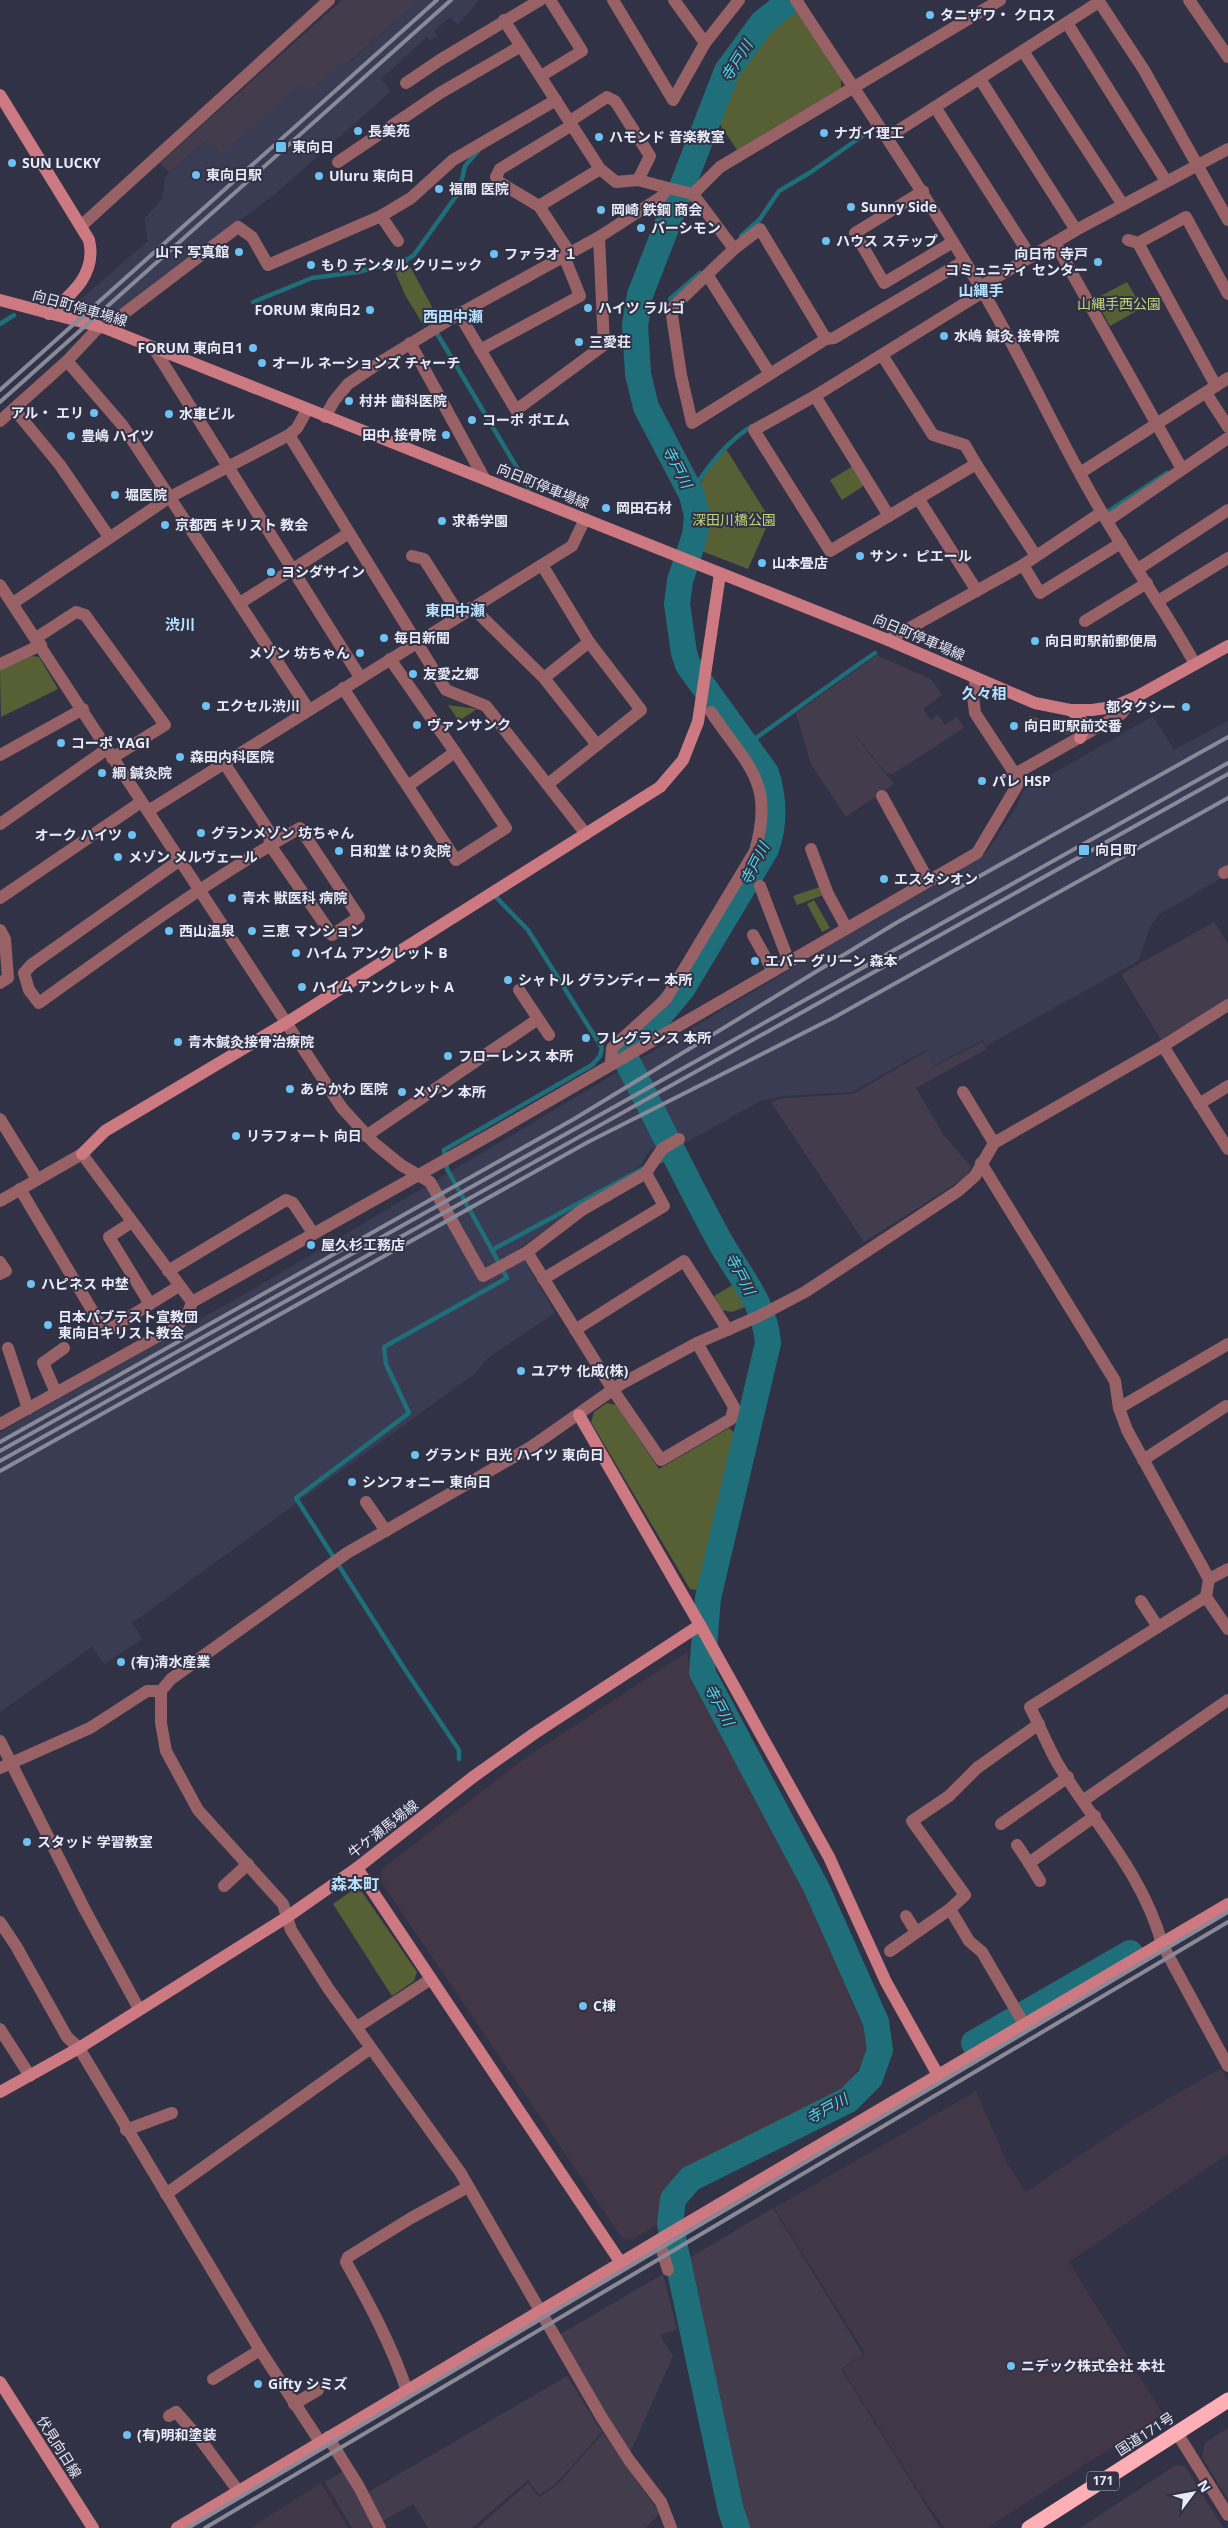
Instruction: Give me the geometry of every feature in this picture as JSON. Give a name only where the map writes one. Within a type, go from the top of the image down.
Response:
[{"type":"highway","name":"国道171号","points":[[1029,2528],[1228,2400]]},
{"type":"street","points":[[81,226],[329,0]]},
{"type":"street","points":[[406,83],[504,20],[540,0]]},
{"type":"street","points":[[541,76],[582,51],[550,0]]},
{"type":"street","points":[[613,0],[673,100],[705,43],[739,0]]},
{"type":"street","points":[[674,0],[705,43]]},
{"type":"street","points":[[325,417],[334,400],[348,384],[410,343],[599,237],[661,197],[681,191],[1000,0]]},
{"type":"street","points":[[1189,0],[1228,57]]},
{"type":"street","points":[[888,137],[1067,23],[1098,1],[1144,70],[1196,166],[1228,220]]},
{"type":"street","points":[[800,2],[852,88],[888,137],[954,242],[982,290],[1104,516],[1147,583],[1195,664]]},
{"type":"street","points":[[504,20],[600,169],[616,182],[638,180],[681,191],[734,249]]},
{"type":"street","points":[[1067,23],[1166,182]]},
{"type":"street","points":[[338,162],[440,93],[521,46]]},
{"type":"street","points":[[1023,51],[1123,205]]},
{"type":"street","points":[[980,79],[1076,230]]},
{"type":"street","points":[[0,95],[81,226],[91,248],[86,276],[70,296],[49,314]]},
{"type":"street","points":[[480,350],[580,296],[567,255],[539,206],[499,182],[496,173],[607,97],[615,101],[650,156],[638,180]]},
{"type":"street","points":[[0,421],[102,328],[238,227],[252,236],[268,265],[381,216],[411,198],[453,160],[556,100]]},
{"type":"street","points":[[935,107],[1031,257]]},
{"type":"street","points":[[976,464],[830,551],[754,430],[816,396],[1076,230],[1228,149]]},
{"type":"street","points":[[539,206],[600,169]]},
{"type":"street","points":[[923,191],[855,233],[884,284],[954,242]]},
{"type":"street","points":[[381,216],[398,241]]},
{"type":"street","points":[[1228,294],[1186,217],[1133,241],[1211,389],[1228,427]]},
{"type":"street","points":[[826,339],[760,229],[734,249],[708,276],[671,309],[681,375],[692,423],[826,339],[834,338],[964,261]]},
{"type":"street","points":[[459,314],[516,410],[604,345],[599,237]]},
{"type":"street","points":[[1055,243],[1182,469]]},
{"type":"street","points":[[708,276],[770,374]]},
{"type":"street","name":"向日町停車場線","points":[[0,300],[102,328],[153,347],[888,640],[1035,703],[1070,710],[1092,710],[1113,707],[1136,697],[1228,646]]},
{"type":"street","points":[[410,343],[484,478]]},
{"type":"street","points":[[153,347],[360,677]]},
{"type":"street","points":[[882,355],[933,435],[965,445],[1036,556]]},
{"type":"street","points":[[67,361],[123,426],[309,710]]},
{"type":"street","points":[[1080,473],[1228,378]]},
{"type":"street","points":[[816,396],[890,516]]},
{"type":"street","points":[[14,409],[60,465],[109,536]]},
{"type":"street","points":[[7,602],[170,497],[226,466],[289,435],[297,428],[307,410]]},
{"type":"street","points":[[289,435],[446,690],[486,706],[586,834]]},
{"type":"street","points":[[888,640],[1023,565],[1182,469],[1228,438]]},
{"type":"street","points":[[918,498],[977,591]]},
{"type":"street","points":[[1138,569],[1228,510]]},
{"type":"street","points":[[0,898],[144,807],[224,763],[459,614],[542,566],[572,546],[584,520]]},
{"type":"street","points":[[240,603],[349,533]]},
{"type":"street","points":[[1023,565],[1040,593],[1121,543]]},
{"type":"street","points":[[412,556],[424,559],[459,614]]},
{"type":"street","points":[[1158,601],[1228,558]]},
{"type":"street","points":[[542,566],[588,642],[641,710],[548,784]]},
{"type":"street","points":[[0,1201],[82,1154],[104,1131],[286,1023],[500,886],[650,794],[677,769],[690,746],[698,722],[720,574]]},
{"type":"street","points":[[1085,621],[1147,583]]},
{"type":"street","points":[[0,585],[7,602],[38,642],[83,709],[144,807],[342,1108],[366,1136],[416,1175],[430,1182],[483,1276],[527,1252],[582,1210],[646,1173],[662,1149],[677,1141]]},
{"type":"street","points":[[472,607],[544,678],[597,745]]},
{"type":"street","points":[[0,664],[38,642],[76,612],[85,615],[165,725],[110,754],[0,824]]},
{"type":"street","points":[[544,678],[588,642]]},
{"type":"street","points":[[343,688],[456,860],[506,828],[390,659]]},
{"type":"street","points":[[0,1424],[178,1325],[187,1316],[192,1302],[447,1159],[977,853],[1018,784],[1015,774],[975,713],[972,696],[976,678]]},
{"type":"street","points":[[1015,774],[1122,714],[1136,697]]},
{"type":"street","points":[[0,754],[83,709]]},
{"type":"street","points":[[1070,710],[1078,715],[1083,722],[1084,731],[1080,738]]},
{"type":"street","points":[[616,1060],[612,1048],[666,999],[748,864],[759,838],[762,818],[760,786],[750,766],[711,712]]},
{"type":"street","points":[[408,786],[455,752]]},
{"type":"street","points":[[180,860],[31,965],[24,973],[29,990],[39,1003],[199,889],[270,845],[300,828],[359,917],[332,935],[270,845],[269,831],[224,763]]},
{"type":"street","points":[[882,796],[928,880]]},
{"type":"street","points":[[811,849],[828,894],[846,927]]},
{"type":"street","points":[[760,886],[788,962]]},
{"type":"street","points":[[0,930],[5,939],[8,978],[0,983]]},
{"type":"street","points":[[753,935],[772,971]]},
{"type":"street","points":[[519,990],[549,1035]]},
{"type":"street","points":[[671,2528],[661,2502],[629,2460],[568,2363],[542,2311],[460,2172],[371,2048],[291,1930],[283,1904],[198,1810],[166,1751],[161,1723],[161,1691],[171,1679],[339,1559],[531,1447],[612,1390],[698,1343],[757,1317],[805,1292],[958,1191],[975,1176],[994,1143],[1163,1046],[1228,1005]]},
{"type":"street","points":[[366,1136],[538,1019]]},
{"type":"street","points":[[1163,1046],[1228,1150]]},
{"type":"street","points":[[1199,1104],[1228,1086]]},
{"type":"street","points":[[964,1092],[994,1143]]},
{"type":"street","points":[[0,1119],[37,1179]]},
{"type":"street","points":[[0,1146],[12,1139]]},
{"type":"street","points":[[82,1154],[192,1302]]},
{"type":"street","points":[[981,1163],[1115,1381],[1119,1408],[1127,1430],[1209,1579],[1206,1596],[1228,1628]]},
{"type":"street","points":[[543,1279],[664,1206],[646,1173]]},
{"type":"street","points":[[20,1189],[105,1332],[179,1286]]},
{"type":"street","points":[[168,1271],[286,1200],[293,1203],[313,1233]]},
{"type":"street","points":[[132,1222],[109,1237],[150,1304]]},
{"type":"street","points":[[527,1252],[612,1390],[661,1460],[731,1419],[734,1407],[698,1343]]},
{"type":"street","points":[[575,1330],[684,1261],[728,1330]]},
{"type":"street","points":[[0,1262],[6,1271],[0,1274]]},
{"type":"street","points":[[1119,1408],[1228,1344]]},
{"type":"street","points":[[8,1348],[28,1409]]},
{"type":"street","points":[[56,1393],[43,1363],[64,1348]]},
{"type":"street","points":[[1143,1460],[1226,1406]]},
{"type":"street","points":[[579,1415],[700,1625],[829,1857],[886,1982],[938,2075]]},
{"type":"street","points":[[366,1502],[386,1531]]},
{"type":"street","points":[[1209,1579],[1228,1569]]},
{"type":"street","points":[[1206,1596],[1030,1708],[1068,1777],[1123,1858],[1157,1924],[1162,1944],[1228,2066]]},
{"type":"street","points":[[1141,1601],[1158,1627]]},
{"type":"street","name":"牛ケ瀬馬場線","points":[[0,2092],[78,2048],[287,1916],[357,1868],[473,1777],[535,1733],[700,1625]]},
{"type":"street","points":[[6,1765],[90,1728],[147,1691],[161,1691]]},
{"type":"street","points":[[1084,1800],[1228,1700]]},
{"type":"street","points":[[890,1951],[950,1909],[965,1895],[912,1821],[949,1796],[977,1768],[1039,1724]]},
{"type":"street","points":[[0,1741],[6,1765],[139,2010]]},
{"type":"street","points":[[1001,1824],[1068,1777]]},
{"type":"street","points":[[1029,1863],[1095,1816]]},
{"type":"street","points":[[1017,1845],[1040,1881]]},
{"type":"street","points":[[224,1886],[248,1864]]},
{"type":"street","points":[[357,1868],[621,2263]]},
{"type":"street","points":[[178,2528],[679,2228],[1228,1904]]},
{"type":"street","points":[[950,1909],[969,1941],[982,1952],[1024,2024]]},
{"type":"street","points":[[906,1916],[916,1932]]},
{"type":"street","points":[[0,1922],[16,1946],[66,2037],[78,2048],[260,2350],[294,2404],[359,2487],[380,2528]]},
{"type":"street","points":[[357,2027],[431,1979]]},
{"type":"street","points":[[0,2029],[30,2076]]},
{"type":"street","points":[[166,2194],[371,2048]]},
{"type":"street","points":[[126,2130],[172,2113]]},
{"type":"street","points":[[407,2391],[400,2368],[370,2304],[346,2262],[348,2256],[411,2218],[468,2187]]},
{"type":"street","points":[[663,2238],[668,2270]]},
{"type":"street","points":[[213,2379],[260,2350]]},
{"type":"street","name":"伏見向日線","points":[[0,2382],[93,2528]]},
{"type":"street","points":[[294,2404],[318,2390]]},
{"type":"street","points":[[169,2416],[176,2412],[200,2440],[239,2492]]},
{"type":"street","points":[[1177,2433],[1228,2515]]},
{"type":"shaded area","points":[[342,0],[419,0],[346,65],[342,62],[309,92],[301,84],[221,154],[207,140],[169,173],[160,163]]},
{"type":"shaded area","points":[[419,0],[479,0],[458,25],[450,17],[434,31],[437,35],[431,41],[427,37],[381,79],[391,91],[275,194],[108,321],[79,306],[81,299],[148,241],[144,219],[162,199],[165,177],[207,140],[221,154],[301,83],[309,92],[342,61],[347,65]]},
{"type":"shaded area","points":[[877,655],[932,680],[942,695],[923,709],[931,720],[938,715],[945,725],[957,717],[964,728],[893,774],[886,773],[857,737],[850,736],[856,737],[894,784],[846,817],[811,764],[796,713]]},
{"type":"shaded area","points":[[1153,716],[1174,750],[1228,721],[1228,865],[1225,876],[1158,915],[1151,925],[1138,961],[986,1046],[983,1040],[935,1065],[926,1050],[852,1092],[784,1096],[760,1101],[682,1145],[677,1136],[650,1150],[641,1165],[518,1249],[555,1313],[488,1358],[474,1374],[132,1623],[143,1639],[104,1664],[92,1647],[0,1712],[0,1432],[250,1291],[986,853],[1017,806],[1023,791]]},
{"type":"shaded area","points":[[1214,922],[1228,944],[1228,1001],[1162,1041],[1121,974]]},
{"type":"shaded area","points":[[982,1042],[987,1049],[916,1088],[943,1134],[971,1167],[969,1172],[963,1179],[864,1242],[771,1102],[784,1098],[853,1094],[927,1051],[935,1066]]},
{"type":"shaded area","points":[[687,1652],[691,1679],[790,1860],[866,2026],[866,2058],[843,2090],[686,2170],[669,2184],[660,2204],[659,2223],[632,2240],[622,2238],[380,1880],[382,1869],[521,1761]]},
{"type":"shaded area","points":[[1221,2068],[1228,2081],[1228,2154],[1069,2262],[1163,2414],[987,2528],[945,2528],[926,2503],[842,2369],[865,2353],[774,2208],[976,2091],[1007,2163],[1026,2192],[1134,2119]]},
{"type":"shaded area","points":[[773,2208],[863,2354],[841,2369],[940,2528],[746,2528],[686,2260]]},
{"type":"shaded area","points":[[663,2274],[677,2329],[660,2335],[673,2356],[629,2455],[559,2335]]},
{"type":"shaded area","points":[[567,2376],[602,2432],[555,2485],[539,2495],[528,2480],[472,2528],[428,2528],[413,2504],[381,2522],[365,2494]]},
{"type":"shaded area","points":[[1228,2428],[1228,2500],[1202,2457],[1205,2443]]},
{"type":"shaded area","points":[[603,2433],[660,2513],[645,2528],[477,2528],[528,2483],[539,2497],[556,2486]]},
{"type":"shaded area","points":[[1176,2465],[1185,2466],[1223,2528],[1080,2528]]},
{"type":"shaded area","points":[[345,2470],[378,2528],[352,2528],[325,2482]]},
{"type":"shaded area","points":[[321,2483],[348,2528],[250,2528]]},
{"type":"green space","points":[[793,6],[841,79],[841,88],[737,150],[715,117],[730,82],[746,55],[765,31]]},
{"type":"green space","points":[[406,259],[438,318],[424,326],[405,295],[391,262]]},
{"type":"green space","name":"山縄手西公園","points":[[1127,282],[1142,308],[1110,326],[1095,299]]},
{"type":"green space","name":"深田川橋公園","points":[[726,449],[770,519],[748,569],[699,550],[703,529],[700,485],[709,468]]},
{"type":"green space","points":[[853,466],[865,485],[842,500],[830,480]]},
{"type":"green space","points":[[32,656],[39,657],[58,689],[1,717],[0,670]]},
{"type":"green space","points":[[448,705],[477,709],[459,721]]},
{"type":"green space","points":[[1029,716],[1053,723],[1070,725],[1073,729],[1068,734],[1045,730],[1035,725]]},
{"type":"green space","points":[[820,887],[823,895],[797,905],[793,896]]},
{"type":"green space","points":[[814,900],[830,928],[822,932],[807,904]]},
{"type":"green space","points":[[736,1283],[750,1305],[732,1312],[722,1310],[714,1296]]},
{"type":"green space","points":[[607,1403],[616,1405],[659,1469],[729,1428],[737,1435],[702,1591],[690,1589],[591,1422],[594,1412]]},
{"type":"green space","points":[[353,1890],[362,1892],[417,1972],[414,1981],[392,1996],[333,1904]]},
{"type":"waterway","name":"寺戸川","points":[[737,2528],[731,2511],[670,2224],[673,2199],[690,2179],[848,2100],[870,2078],[880,2050],[876,2022],[817,1889],[702,1672],[708,1598],[768,1343],[766,1328],[756,1301],[725,1251],[694,1194],[626,1059],[626,1051],[641,1031],[661,1014],[682,989],[766,849],[771,830],[772,801],[766,773],[688,665],[684,653],[677,604],[680,581],[695,535],[697,516],[692,495],[646,407],[638,374],[635,325],[640,295],[727,71],[763,22],[791,0]]},
{"type":"waterway","points":[[741,236],[760,219],[779,191],[811,172],[872,129]]},
{"type":"waterway","points":[[253,302],[312,278],[358,272],[408,259],[414,255],[459,192],[465,166],[478,151]]},
{"type":"waterway","points":[[670,299],[700,273]]},
{"type":"waterway","points":[[0,324],[14,315]]},
{"type":"waterway","points":[[438,335],[529,488]]},
{"type":"waterway","points":[[691,493],[725,447],[752,426]]},
{"type":"waterway","points":[[1109,511],[1167,473]]},
{"type":"waterway","points":[[746,745],[875,653]]},
{"type":"waterway","points":[[492,1250],[447,1169],[444,1150],[592,1065],[600,1056],[602,1048],[528,930],[496,897]]},
{"type":"waterway","points":[[658,1162],[676,1155]]},
{"type":"waterway","points":[[459,1759],[459,1750],[402,1665],[296,1498],[409,1413],[386,1364],[384,1347],[507,1278],[492,1250],[644,1168]]},
{"type":"waterway","points":[[974,2043],[1130,1953]]},
{"type":"railway","points":[[0,390],[437,0]]},
{"type":"railway","points":[[0,402],[451,0]]},
{"type":"railway","points":[[0,1442],[574,1119],[896,923],[1228,737]]},
{"type":"railway","points":[[0,1451],[1228,763]]},
{"type":"railway","points":[[0,1461],[1228,774]]},
{"type":"railway","points":[[0,1471],[588,1142],[833,1018],[1228,798]]},
{"type":"railway","points":[[188,2528],[1228,1912]]},
{"type":"railway","points":[[205,2528],[1228,1922]]},
{"type":"place","name":"タニザワ・ クロス","points":[[930,15]]},
{"type":"place","name":"長美苑","points":[[358,131]]},
{"type":"place","name":"ナガイ理工","points":[[824,133]]},
{"type":"place","name":"ハモンド 音楽教室","points":[[599,137]]},
{"type":"place","name":"東向日","points":[[281,147]]},
{"type":"place","name":"SUN LUCKY","points":[[12,163]]},
{"type":"place","name":"東向日駅","points":[[196,175]]},
{"type":"place","name":"Uluru 東向日","points":[[319,176]]},
{"type":"place","name":"福間 医院","points":[[439,189]]},
{"type":"place","name":"Sunny Side","points":[[851,207]]},
{"type":"place","name":"岡崎 鉄鋼 商会","points":[[601,210]]},
{"type":"place","name":"バーシモン","points":[[641,228]]},
{"type":"place","name":"ハウス ステップ","points":[[826,241]]},
{"type":"place","name":"山下 写真館","points":[[239,252]]},
{"type":"place","name":"ファラオ １","points":[[494,254]]},
{"type":"place","name":"向日市 寺戸 コミュニティ センター","points":[[1098,262]]},
{"type":"place","name":"もり デンタル クリニック","points":[[311,265]]},
{"type":"place","name":"ハイツ ラルゴ","points":[[588,308]]},
{"type":"place","name":"FORUM 東向日2","points":[[370,310]]},
{"type":"place","name":"水嶋 鍼灸 接骨院","points":[[944,336]]},
{"type":"place","name":"三愛荘","points":[[579,342]]},
{"type":"place","name":"FORUM 東向日1","points":[[253,348]]},
{"type":"place","name":"オール ネーションズ チャーチ","points":[[262,363]]},
{"type":"place","name":"村井 歯科医院","points":[[349,401]]},
{"type":"place","name":"アル・ エリ","points":[[94,413]]},
{"type":"place","name":"水車ビル","points":[[169,414]]},
{"type":"place","name":"コーポ ポエム","points":[[472,420]]},
{"type":"place","name":"田中 接骨院","points":[[446,435]]},
{"type":"place","name":"豊嶋 ハイツ","points":[[71,436]]},
{"type":"place","name":"堀医院","points":[[115,495]]},
{"type":"place","name":"岡田石材","points":[[606,508]]},
{"type":"place","name":"求希学園","points":[[442,521]]},
{"type":"place","name":"京都西 キリスト 教会","points":[[165,525]]},
{"type":"place","name":"サン・ ピエール","points":[[860,556]]},
{"type":"place","name":"山本畳店","points":[[762,563]]},
{"type":"place","name":"ヨシダサイン","points":[[271,572]]},
{"type":"place","name":"毎日新聞","points":[[384,638]]},
{"type":"place","name":"向日町駅前郵便局","points":[[1035,641]]},
{"type":"place","name":"メゾン 坊ちゃん","points":[[360,653]]},
{"type":"place","name":"友愛之郷","points":[[413,674]]},
{"type":"place","name":"エクセル渋川","points":[[206,706]]},
{"type":"place","name":"都タクシー","points":[[1186,707]]},
{"type":"place","name":"ヴァンサンク","points":[[417,725]]},
{"type":"place","name":"向日町駅前交番","points":[[1014,726]]},
{"type":"place","name":"コーポ YAGI","points":[[61,743]]},
{"type":"place","name":"森田内科医院","points":[[180,757]]},
{"type":"place","name":"綱 鍼灸院","points":[[102,773]]},
{"type":"place","name":"パレ HSP","points":[[982,781]]},
{"type":"place","name":"グランメゾン 坊ちゃん","points":[[201,833]]},
{"type":"place","name":"オーク ハイツ","points":[[132,835]]},
{"type":"place","name":"向日町","points":[[1084,850]]},
{"type":"place","name":"日和堂 はり灸院","points":[[339,851]]},
{"type":"place","name":"メゾン メルヴェール","points":[[118,857]]},
{"type":"place","name":"エスタシオン","points":[[884,879]]},
{"type":"place","name":"青木 獣医科 病院","points":[[232,898]]},
{"type":"place","name":"西山温泉","points":[[169,931]]},
{"type":"place","name":"三恵 マンション","points":[[252,931]]},
{"type":"place","name":"ハイム アンクレット B","points":[[296,953]]},
{"type":"place","name":"エバー グリーン 森本","points":[[755,961]]},
{"type":"place","name":"シャトル グランディー 本所","points":[[508,980]]},
{"type":"place","name":"ハイム アンクレット A","points":[[302,987]]},
{"type":"place","name":"フレグランス 本所","points":[[586,1038]]},
{"type":"place","name":"青木鍼灸接骨治療院","points":[[178,1042]]},
{"type":"place","name":"フローレンス 本所","points":[[448,1056]]},
{"type":"place","name":"あらかわ 医院","points":[[290,1089]]},
{"type":"place","name":"メゾン 本所","points":[[402,1092]]},
{"type":"place","name":"リラフォート 向日","points":[[236,1136]]},
{"type":"place","name":"屋久杉工務店","points":[[311,1245]]},
{"type":"place","name":"ハピネス 中埜","points":[[31,1284]]},
{"type":"place","name":"日本パブテスト宣教団 東向日キリスト教会","points":[[48,1325]]},
{"type":"place","name":"ユアサ 化成(株)","points":[[521,1371]]},
{"type":"place","name":"グランド 日光 ハイツ 東向日","points":[[415,1455]]},
{"type":"place","name":"シンフォニー 東向日","points":[[352,1482]]},
{"type":"place","name":"(有)清水産業","points":[[121,1662]]},
{"type":"place","name":"スタッド 学習教室","points":[[27,1842]]},
{"type":"place","name":"C棟","points":[[583,2006]]},
{"type":"place","name":"ニデック株式会社 本社","points":[[1011,2366]]},
{"type":"place","name":"Gifty シミズ","points":[[258,2384]]},
{"type":"place","name":"(有)明和塗装","points":[[127,2435]]},
{"type":"district","name":"山縄手","points":[[981,291]]},
{"type":"district","name":"西田中瀬","points":[[453,317]]},
{"type":"district","name":"東田中瀬","points":[[455,611]]},
{"type":"district","name":"渋川","points":[[180,625]]},
{"type":"district","name":"久々相","points":[[984,694]]},
{"type":"district","name":"森本町","points":[[355,1884]]}]
